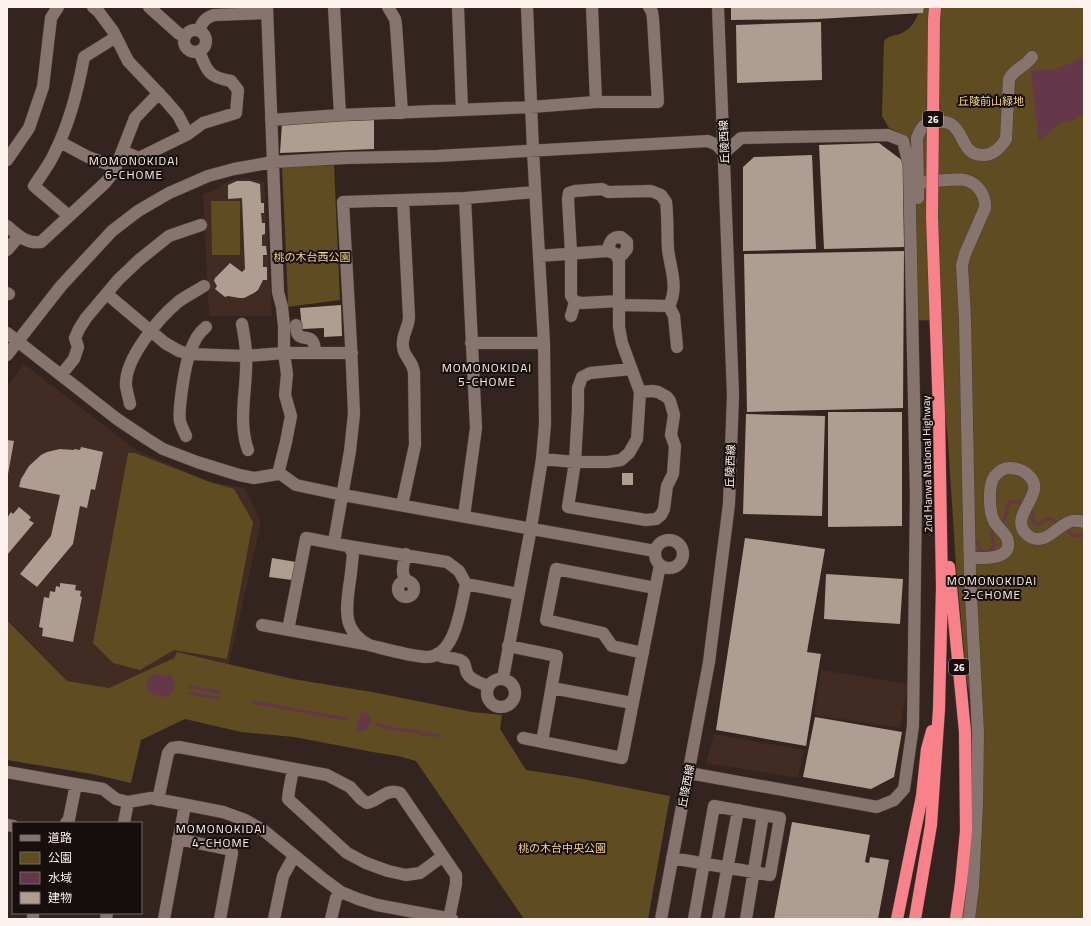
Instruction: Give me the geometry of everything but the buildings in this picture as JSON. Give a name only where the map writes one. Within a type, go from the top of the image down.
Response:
[{"type":"highway","name":"2nd Hanwa National Highway","points":[[915,919],[931,825],[939,709],[942,587],[939,414],[932,218],[935,7]]},
{"type":"highway","name":"26","points":[[939,414],[950,584],[965,732],[966,831],[956,919]]},
{"type":"highway","name":"26","points":[[897,919],[922,796],[927,749],[939,709]]},
{"type":"street","points":[[7,160],[29,128],[43,87],[51,18],[58,7]]},
{"type":"street","points":[[93,7],[116,37],[128,61],[178,115],[188,134]]},
{"type":"street","points":[[149,7],[178,33],[185,37]]},
{"type":"street","points":[[334,7],[340,115]]},
{"type":"street","points":[[388,7],[395,19],[396,25],[402,113]]},
{"type":"street","points":[[458,7],[462,110]]},
{"type":"street","points":[[502,678],[531,528],[542,459],[545,424],[544,343],[535,192],[527,7]]},
{"type":"street","points":[[592,7],[596,102]]},
{"type":"street","points":[[271,120],[340,115],[531,107],[596,102],[658,102],[653,19],[652,12],[648,7]]},
{"type":"street","name":"丘陵西線","points":[[661,919],[709,662],[729,504],[733,395],[718,7]]},
{"type":"street","points":[[199,31],[202,22],[206,18],[267,10],[278,292],[282,307],[284,353],[287,374],[285,395],[291,416],[278,474]]},
{"type":"street","points":[[196,30],[204,35],[206,43],[199,51],[194,52],[187,48],[184,41],[185,37],[189,32],[196,30]]},
{"type":"street","points":[[69,216],[34,186],[55,153],[67,125],[78,93],[84,57],[116,37]]},
{"type":"street","points":[[122,151],[139,158],[188,134],[203,123],[236,113],[238,90],[231,81],[218,78],[209,72],[199,51]]},
{"type":"street","points":[[912,312],[920,312],[917,138],[919,131],[924,125],[930,122],[942,121],[950,124],[956,129],[966,147],[971,152],[980,155],[989,155],[996,151],[1006,139],[1009,79],[1012,73],[1019,67],[1026,64],[1032,57]]},
{"type":"street","points":[[7,226],[27,242],[41,242],[106,183],[114,172],[135,118],[159,93]]},
{"type":"street","points":[[7,355],[61,286],[112,231],[138,210],[169,193],[208,176],[234,169],[273,162],[533,151],[708,141],[717,145],[724,153],[740,138],[888,135],[903,142],[909,165],[916,495],[913,726],[904,789],[894,800],[877,807],[688,773]]},
{"type":"street","points":[[60,142],[88,157],[116,167]]},
{"type":"street","points":[[918,183],[958,179],[965,180],[971,182],[981,190],[986,202],[985,208],[965,254],[962,265],[965,319],[968,527],[978,740],[977,805],[973,887],[969,919]]},
{"type":"street","points":[[669,306],[575,302],[571,296],[569,193],[575,190],[602,189],[608,192],[651,191],[660,195],[666,202],[669,254],[674,278],[674,292],[669,306],[674,316],[677,347]]},
{"type":"street","points":[[334,542],[343,494],[354,414],[343,202],[465,198],[535,192]]},
{"type":"street","points":[[464,516],[476,428],[465,198]]},
{"type":"street","points":[[402,505],[414,445],[414,372],[413,365],[403,351],[402,345],[402,339],[409,323],[403,200]]},
{"type":"street","points":[[61,375],[74,360],[78,347],[75,338],[79,329],[86,318],[118,280],[139,260],[169,236],[201,225]]},
{"type":"street","points":[[7,250],[19,236]]},
{"type":"street","points":[[539,256],[571,253],[612,254],[619,261],[619,327],[622,343],[640,392],[637,439],[629,453],[621,460],[608,462],[575,462],[542,459]]},
{"type":"street","points":[[130,404],[126,385],[128,371],[150,330],[179,301],[204,286]]},
{"type":"street","points":[[107,294],[166,343],[179,351],[189,354],[246,356],[284,353],[352,353]]},
{"type":"street","points":[[571,316],[575,302]]},
{"type":"street","points":[[242,324],[246,356],[243,424],[245,443],[248,450]]},
{"type":"street","points":[[296,325],[298,335],[313,341],[315,344],[315,353]]},
{"type":"street","points":[[186,436],[180,422],[180,403],[189,354],[201,330],[206,327]]},
{"type":"street","points":[[7,332],[128,428],[163,449],[211,467],[254,478],[278,474],[282,475],[296,485],[655,551]]},
{"type":"street","points":[[472,343],[544,343]]},
{"type":"street","points":[[632,369],[590,373],[582,376],[578,388],[575,462],[568,507],[646,520],[656,519],[661,515],[664,509],[667,486],[673,474],[675,446],[671,435],[674,415],[670,401],[667,397],[658,392],[640,392]]},
{"type":"street","points":[[970,558],[993,558],[1002,554],[1006,550],[1008,544],[1007,537],[992,517],[990,488],[998,471],[1003,469],[1016,469],[1023,471],[1030,476],[1033,481],[1033,495],[1020,520],[1021,527],[1031,538],[1045,538],[1071,521],[1084,522]]},
{"type":"street","points":[[262,625],[427,657],[437,654],[447,646],[454,635],[466,584],[459,571],[447,562],[306,538],[288,630]]},
{"type":"street","points":[[670,539],[678,542],[684,555],[679,564],[670,568],[660,565],[655,557],[655,551],[660,542],[670,539]]},
{"type":"street","points":[[348,546],[353,553],[346,612],[350,628],[361,641],[369,645]]},
{"type":"street","points":[[406,554],[402,569],[403,576],[406,580]]},
{"type":"street","points":[[523,738],[622,758],[660,565]]},
{"type":"street","points":[[643,653],[612,646],[603,633],[546,620],[556,569],[655,588]]},
{"type":"street","points":[[466,584],[518,594]]},
{"type":"street","points":[[508,646],[557,656],[542,742]]},
{"type":"street","points":[[437,654],[444,658],[462,660],[467,674],[473,679],[488,686]]},
{"type":"street","points":[[502,678],[510,682],[515,690],[515,697],[510,704],[501,708],[492,704],[487,696],[488,686],[496,679],[502,678]]},
{"type":"street","points":[[552,688],[632,703]]},
{"type":"street","points":[[7,772],[102,789],[116,799],[128,802],[151,798],[158,800],[223,812],[245,820],[263,830],[341,892],[377,905],[450,919],[456,884],[456,874],[400,793],[394,791],[388,792],[374,801],[367,803],[350,787],[327,775],[179,747],[172,748],[168,753],[158,800]]},
{"type":"street","points":[[293,769],[288,799],[347,853],[366,863],[388,871],[406,875],[420,873],[443,856]]},
{"type":"street","points":[[67,822],[69,819],[76,784]]},
{"type":"street","points":[[124,822],[128,802]]},
{"type":"street","points":[[164,919],[185,804]]},
{"type":"street","points":[[672,858],[704,863],[770,875],[780,818],[714,806],[704,863],[694,919]]},
{"type":"street","points":[[718,919],[738,810]]},
{"type":"street","points":[[746,919],[764,815]]},
{"type":"street","points":[[178,839],[231,850],[232,853],[220,919]]},
{"type":"street","points":[[274,919],[283,876],[294,856]]},
{"type":"street","points":[[331,919],[336,898],[341,892]]},
{"type":"shaded area","points":[[245,178],[264,182],[272,316],[209,316],[203,194],[215,190],[228,181]]},
{"type":"shaded area","points":[[24,364],[136,450],[210,482],[245,488],[261,523],[229,664],[177,652],[175,658],[109,688],[67,681],[7,619],[7,386]]},
{"type":"shaded area","points":[[821,670],[908,684],[900,728],[814,715]]},
{"type":"shaded area","points":[[714,734],[804,750],[798,778],[706,763]]},
{"type":"green space","name":"丘陵前山緑地","points":[[924,7],[1084,7],[1084,919],[962,919],[971,839],[973,763],[971,703],[967,682],[956,566],[945,412],[942,321],[916,320],[911,149],[902,136],[889,128],[882,116],[884,41],[910,28],[918,14],[923,13]]},
{"type":"green space","name":"桃の木台西公園","points":[[334,165],[340,300],[287,307],[288,301],[282,167]]},
{"type":"green space","points":[[211,201],[240,201],[240,255],[212,255]]},
{"type":"green space","points":[[128,453],[135,453],[210,482],[234,489],[253,522],[227,659],[174,650],[140,670],[113,663],[93,643]]},
{"type":"green space","name":"桃の木台中央公園","points":[[7,620],[67,681],[109,688],[174,658],[177,652],[293,679],[372,692],[472,712],[502,715],[500,729],[526,770],[572,777],[670,796],[648,919],[524,919],[416,761],[398,756],[294,737],[241,732],[185,719],[141,740],[131,783],[92,774],[7,760]]},
{"type":"water","points":[[1084,58],[1084,113],[1072,120],[1061,122],[1039,141],[1031,71],[1055,69]]},
{"type":"water","points":[[156,674],[166,677],[170,674],[175,684],[173,691],[164,698],[163,695],[159,696],[152,694],[148,689],[147,681],[149,677]]},
{"type":"water","points":[[361,711],[368,715],[371,723],[367,729],[357,731]]},
{"type":"waterway","points":[[1000,525],[1005,518],[1010,502],[1019,502],[1025,506]]},
{"type":"waterway","points":[[1029,509],[1033,514],[1033,522],[1038,525],[1050,518],[1059,523]]},
{"type":"waterway","points":[[977,543],[982,552],[990,552],[994,545],[992,532],[996,528]]},
{"type":"waterway","points":[[1064,529],[1073,535],[1084,536]]},
{"type":"waterway","points":[[191,687],[219,692]]},
{"type":"waterway","points":[[190,693],[217,698]]},
{"type":"waterway","points":[[252,702],[346,719]]},
{"type":"waterway","points":[[376,724],[399,730],[416,731],[426,735],[430,734],[441,736]]},
{"type":"district","name":"MOMONOKIDAI 6-CHOME","points":[[134,168]]},
{"type":"district","name":"MOMONOKIDAI 5-CHOME","points":[[487,375]]},
{"type":"district","name":"MOMONOKIDAI 2-CHOME","points":[[992,588]]},
{"type":"district","name":"MOMONOKIDAI 4-CHOME","points":[[221,836]]}]
